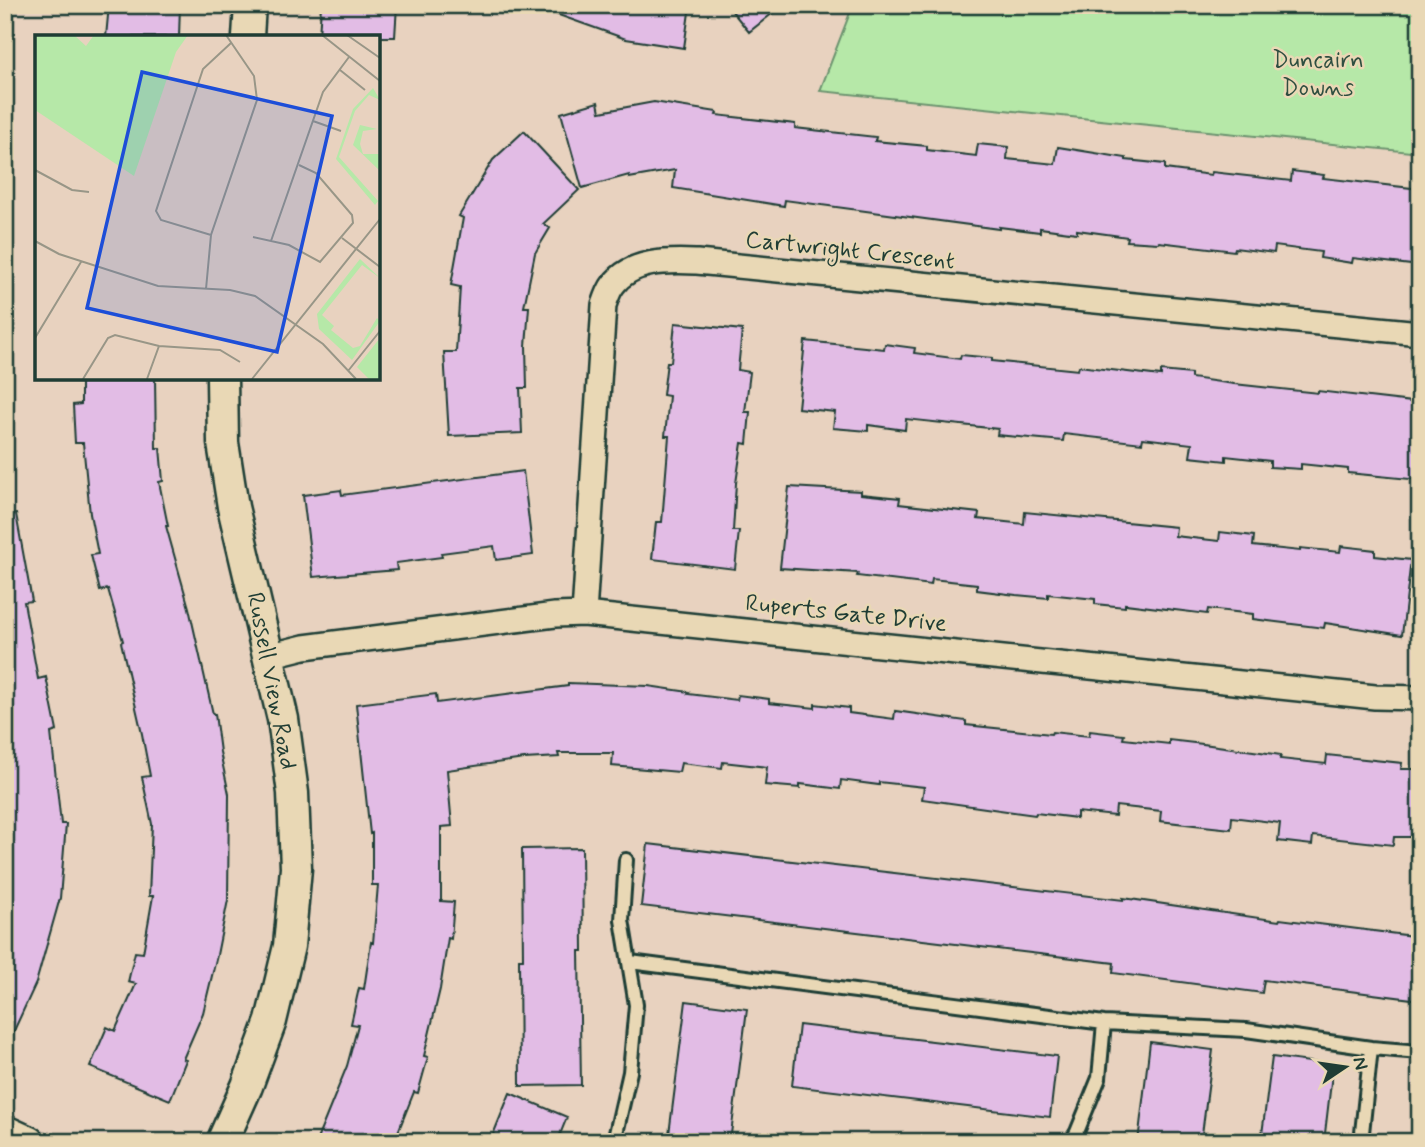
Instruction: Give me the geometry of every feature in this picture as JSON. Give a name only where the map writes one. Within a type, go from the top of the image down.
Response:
[{"type":"street","points":[[248,35],[250,5]]},
{"type":"street","name":"Cartwright Crescent","points":[[584,614],[604,305],[612,285],[627,271],[650,263],[697,262],[1420,333]]},
{"type":"street","name":"Russell View Road","points":[[222,380],[223,443],[233,507],[283,719],[293,793],[296,868],[289,946],[271,1021],[247,1086],[222,1142]]},
{"type":"street","name":"Ruperts Gate Drive","points":[[268,656],[304,647],[555,615],[584,614],[1375,696],[1420,698]]},
{"type":"street","points":[[5,1131],[29,1142]]},
{"type":"lane","points":[[614,1142],[630,1072],[636,1005],[622,920],[626,860]]},
{"type":"lane","points":[[630,962],[1104,1023],[1246,1030],[1371,1048],[1420,1052]]},
{"type":"lane","points":[[1071,1142],[1099,1078],[1104,1023]]},
{"type":"lane","points":[[1361,1142],[1371,1048]]},
{"type":"green space","name":"Duncairn Downs","points":[[853,5],[1420,5],[1420,153],[820,91]]},
{"type":"building","points":[[109,5],[180,5],[179,35],[106,35]]},
{"type":"building","points":[[321,5],[397,5],[395,37],[319,35]]},
{"type":"building","points":[[539,5],[690,5],[684,48],[626,39],[539,8]]},
{"type":"building","points":[[727,5],[783,5],[749,32]]},
{"type":"building","points":[[598,102],[600,112],[654,102],[717,112],[716,115],[795,124],[795,128],[876,137],[875,141],[927,146],[927,150],[976,156],[978,144],[1008,147],[1007,159],[1055,164],[1058,147],[1126,160],[1165,164],[1165,169],[1211,175],[1212,172],[1291,181],[1292,171],[1324,175],[1323,178],[1420,189],[1420,266],[1353,258],[1352,263],[1320,258],[1321,252],[1275,246],[1274,253],[1235,248],[1234,251],[1127,241],[1128,237],[1077,230],[1077,233],[1040,228],[1040,232],[999,229],[785,200],[784,206],[673,188],[675,170],[629,178],[629,175],[582,188],[561,113]]},
{"type":"building","points":[[524,131],[579,190],[543,224],[550,228],[535,253],[524,307],[529,307],[527,388],[520,388],[522,433],[449,436],[444,352],[456,352],[460,287],[451,285],[463,218],[459,216],[493,160]]},
{"type":"building","points":[[675,323],[742,330],[738,370],[750,372],[745,412],[750,412],[747,444],[742,443],[736,483],[733,531],[739,531],[735,569],[652,559],[656,522],[662,522],[669,436],[665,436],[669,396],[663,395],[667,362],[671,362]]},
{"type":"building","points":[[805,341],[884,349],[885,344],[915,348],[914,353],[960,359],[961,355],[992,358],[992,361],[1078,370],[1079,366],[1161,376],[1161,371],[1191,374],[1191,378],[1234,384],[1420,403],[1420,480],[1348,473],[1348,469],[1301,464],[1301,469],[1270,467],[1270,461],[1226,456],[1226,461],[1190,457],[1192,444],[1143,438],[1142,443],[1064,434],[1063,441],[997,435],[998,429],[906,419],[905,430],[868,425],[868,431],[833,428],[835,412],[798,408]]},
{"type":"building","points":[[81,380],[155,380],[156,448],[160,448],[163,481],[159,482],[166,526],[215,714],[229,794],[228,900],[203,1013],[183,1059],[186,1060],[170,1100],[90,1067],[107,1027],[115,1031],[136,984],[128,982],[135,952],[143,953],[153,896],[149,896],[152,824],[142,777],[150,776],[121,642],[123,641],[108,589],[100,591],[91,555],[98,554],[90,514],[83,443],[75,443],[73,405],[81,404]]},
{"type":"building","points":[[523,471],[533,555],[496,560],[494,546],[441,553],[442,557],[396,563],[397,570],[313,577],[303,495],[341,490],[342,495]]},
{"type":"building","points":[[789,487],[861,491],[861,494],[900,498],[899,504],[979,513],[978,519],[1024,524],[1025,512],[1176,527],[1175,536],[1219,541],[1220,532],[1254,536],[1253,546],[1300,551],[1300,548],[1340,552],[1341,546],[1375,550],[1375,556],[1411,560],[1402,635],[1325,623],[1324,628],[1253,619],[1253,614],[1208,609],[1207,614],[1125,604],[1125,607],[1095,604],[1095,599],[1048,594],[1048,598],[1016,595],[977,590],[977,584],[932,579],[931,585],[857,576],[858,573],[780,568]]},
{"type":"building","points":[[16,514],[32,601],[24,602],[38,679],[46,677],[57,731],[51,733],[61,824],[66,824],[60,898],[36,983],[5,1050],[5,515]]},
{"type":"building","points":[[568,683],[648,686],[737,700],[738,695],[769,699],[769,703],[815,708],[815,704],[849,708],[849,713],[894,719],[895,711],[966,721],[966,725],[1051,734],[1089,736],[1090,731],[1124,735],[1123,739],[1169,744],[1169,740],[1203,744],[1281,755],[1280,759],[1326,764],[1327,755],[1402,763],[1401,769],[1420,769],[1420,837],[1394,837],[1393,845],[1313,836],[1312,845],[1278,841],[1280,823],[1232,817],[1231,829],[1160,821],[1161,811],[1116,806],[1115,816],[1077,812],[1077,818],[1035,815],[922,799],[924,787],[879,782],[879,785],[841,780],[840,789],[800,784],[800,788],[765,785],[767,767],[723,762],[722,768],[681,763],[679,772],[612,766],[613,753],[558,753],[559,757],[447,770],[452,826],[441,827],[441,901],[454,902],[451,939],[448,938],[440,989],[424,1056],[428,1057],[418,1093],[414,1092],[394,1142],[316,1142],[347,1066],[358,1025],[351,1024],[359,988],[364,989],[371,942],[373,943],[378,885],[372,885],[372,833],[370,834],[356,704],[436,694],[437,703],[568,686]]},
{"type":"building","points":[[648,844],[1123,898],[1279,921],[1420,937],[1420,1000],[1264,980],[1262,993],[1113,973],[1114,963],[641,906]]},
{"type":"building","points":[[582,848],[583,951],[579,951],[581,1085],[520,1086],[522,849]]},
{"type":"building","points":[[686,1001],[747,1009],[730,1142],[668,1142]]},
{"type":"building","points":[[799,1025],[1057,1056],[1050,1117],[792,1086]]},
{"type":"building","points":[[1150,1042],[1213,1050],[1201,1142],[1138,1142]]},
{"type":"building","points":[[1272,1057],[1333,1065],[1324,1142],[1261,1142]]},
{"type":"building","points":[[510,1093],[567,1117],[557,1142],[490,1142]]}]
